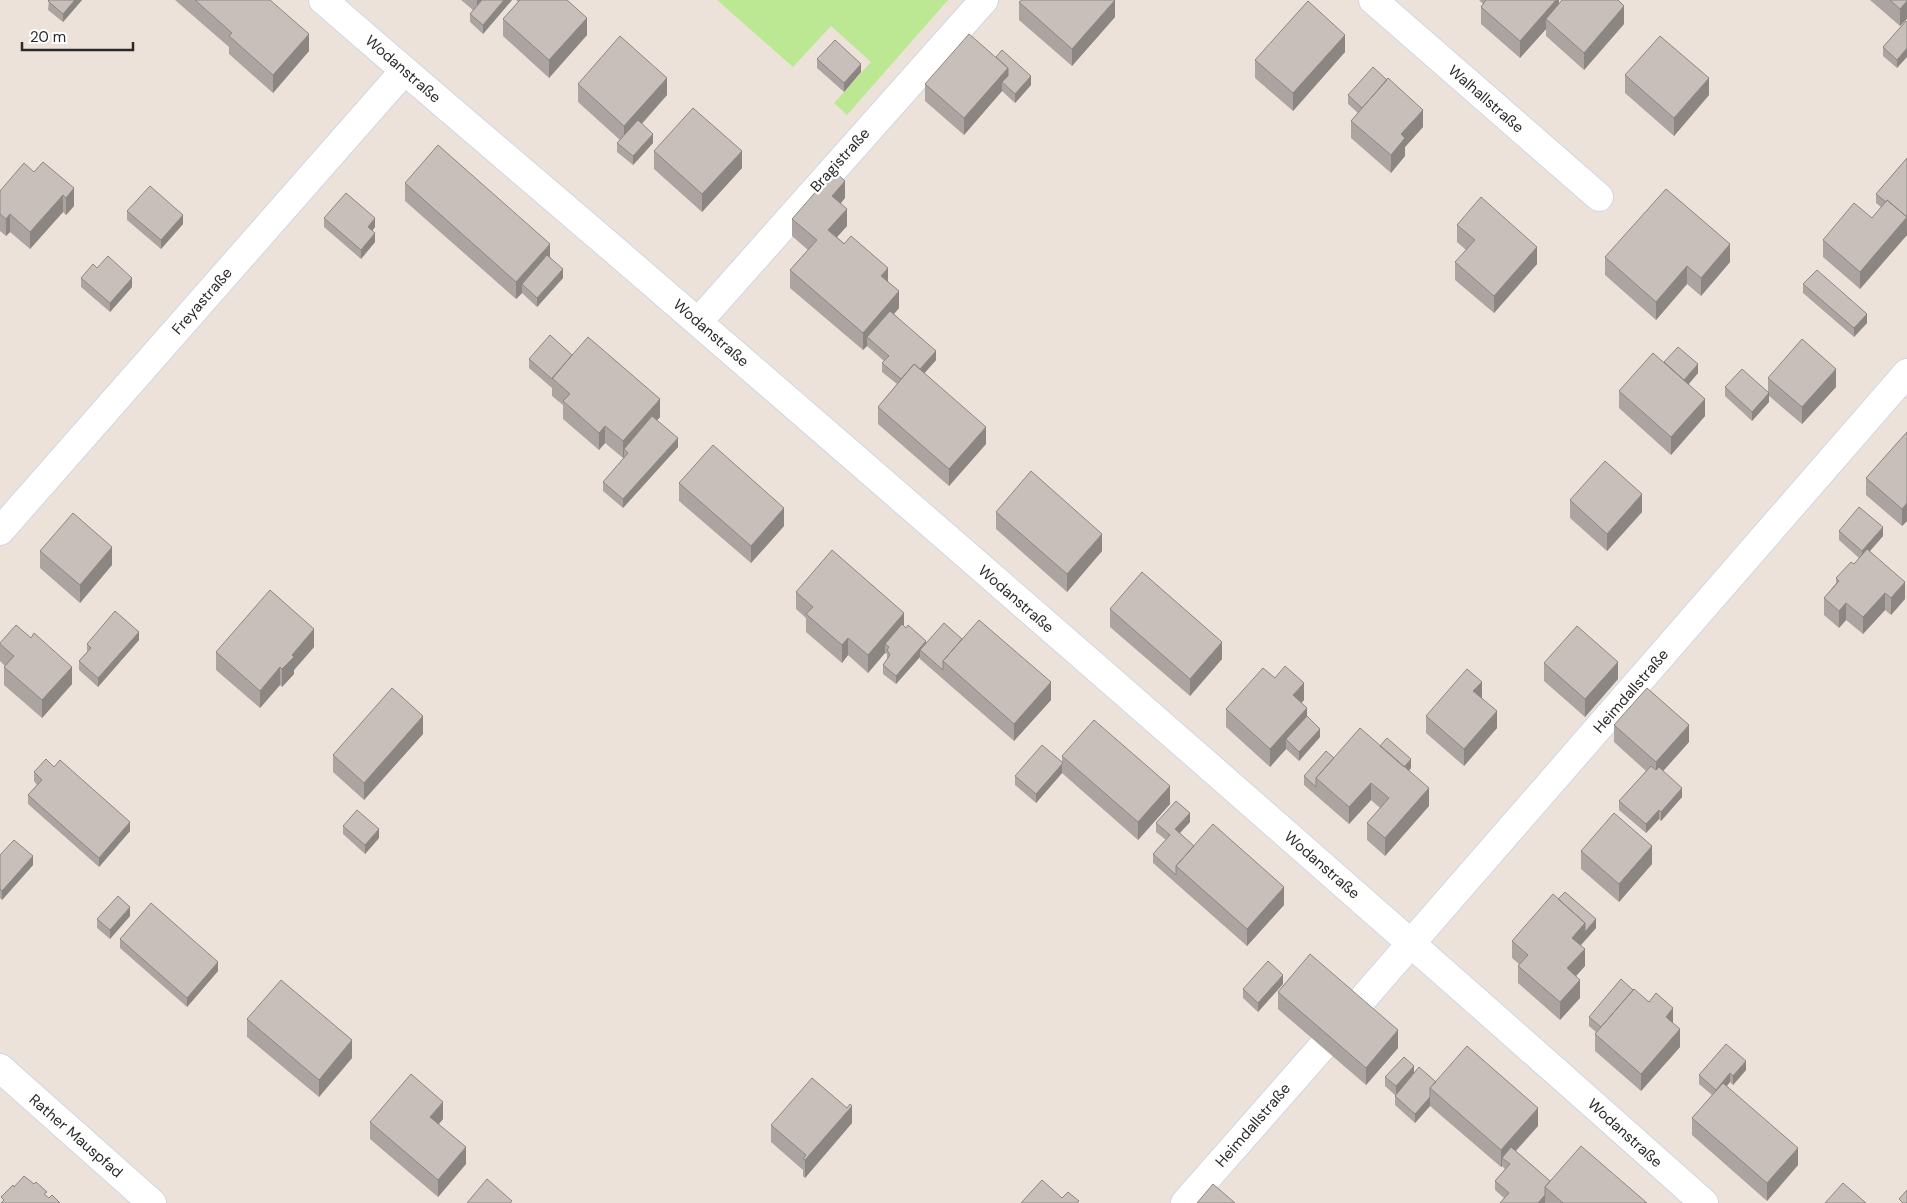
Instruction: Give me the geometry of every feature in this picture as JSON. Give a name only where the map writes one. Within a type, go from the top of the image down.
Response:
[{"type":"street","name":"Wodanstraße","points":[[323,0],[698,322],[1412,943],[1704,1203]]},
{"type":"street","name":"Bragistraße","points":[[698,322],[984,0]]},
{"type":"street","name":"Walhallstraße","points":[[1373,0],[1599,197]]},
{"type":"street","name":"Freyastraße","points":[[0,532],[404,71]]},
{"type":"street","name":"Heimdallstraße","points":[[1354,1010],[1907,373]]},
{"type":"street","name":"Heimdallstraße","points":[[1185,1203],[1322,1047]]},
{"type":"street","name":"Rather Mauspfad","points":[[0,1068],[152,1203]]},
{"type":"green space","points":[[717,0],[948,0],[847,115],[834,103],[871,62],[831,26],[793,67]]},
{"type":"building","points":[[49,0],[75,0],[63,14]]},
{"type":"building","points":[[195,0],[270,0],[309,34],[273,75],[229,36],[232,33]]},
{"type":"building","points":[[482,0],[504,0],[483,25],[470,14]]},
{"type":"building","points":[[520,0],[567,0],[587,18],[549,60],[503,19]]},
{"type":"building","points":[[1022,0],[1115,0],[1072,49],[1019,2]]},
{"type":"building","points":[[1486,0],[1556,0],[1520,41],[1481,7]]},
{"type":"building","points":[[1562,0],[1618,0],[1624,6],[1584,53],[1546,19]]},
{"type":"building","points":[[1890,0],[1907,0],[1907,1],[1900,9]]},
{"type":"building","points":[[1308,1],[1345,35],[1293,93],[1255,60]]},
{"type":"building","points":[[1906,21],[1907,48],[1897,60],[1883,47]]},
{"type":"building","points":[[969,34],[1008,68],[964,118],[925,84]]},
{"type":"building","points":[[620,36],[667,78],[624,126],[578,84]]},
{"type":"building","points":[[1660,36],[1709,78],[1674,118],[1625,75]]},
{"type":"building","points":[[835,40],[861,64],[844,83],[817,59]]},
{"type":"building","points":[[1002,50],[1031,76],[1015,94],[1002,82],[1008,76],[1008,68],[996,57]]},
{"type":"building","points":[[1373,67],[1387,80],[1362,108],[1348,95]]},
{"type":"building","points":[[1388,78],[1423,110],[1401,134],[1405,138],[1391,155],[1351,121]]},
{"type":"building","points":[[693,108],[742,151],[702,194],[654,151]]},
{"type":"building","points":[[638,120],[653,134],[633,156],[617,143]]},
{"type":"building","points":[[438,145],[550,244],[516,282],[405,183]]},
{"type":"building","points":[[1907,158],[1907,217],[1887,200],[1886,202],[1876,194]]},
{"type":"building","points":[[43,162],[74,188],[66,198],[63,195],[30,232],[10,214],[6,219],[0,214],[0,191],[24,163],[34,172]]},
{"type":"building","points":[[834,171],[845,181],[832,196],[847,209],[828,230],[844,244],[851,236],[888,268],[881,276],[899,291],[863,333],[790,270],[817,240],[792,219]]},
{"type":"building","points":[[150,186],[183,215],[161,240],[127,211]]},
{"type":"building","points":[[1666,189],[1730,244],[1701,278],[1687,266],[1656,302],[1605,257]]},
{"type":"building","points":[[346,193],[375,218],[368,227],[375,233],[361,250],[324,218]]},
{"type":"building","points":[[1481,197],[1537,247],[1494,296],[1455,262],[1475,240],[1457,225]]},
{"type":"building","points":[[1887,200],[1907,217],[1860,272],[1823,240],[1854,203],[1872,218]]},
{"type":"building","points":[[547,255],[563,269],[537,298],[522,284]]},
{"type":"building","points":[[108,256],[132,278],[110,303],[81,278],[93,264],[97,268]]},
{"type":"building","points":[[1817,270],[1867,314],[1854,328],[1803,284]]},
{"type":"building","points":[[890,311],[936,351],[920,369],[914,364],[901,379],[882,363],[889,356],[867,337]]},
{"type":"building","points":[[550,335],[572,355],[552,379],[529,359]]},
{"type":"building","points":[[588,337],[660,399],[623,441],[605,426],[599,433],[563,401],[570,394],[552,378]]},
{"type":"building","points":[[1802,339],[1836,369],[1802,407],[1768,378]]},
{"type":"building","points":[[1678,347],[1698,364],[1684,380],[1664,362]]},
{"type":"building","points":[[1653,353],[1705,399],[1671,437],[1619,391]]},
{"type":"building","points":[[914,364],[986,427],[949,469],[878,407]]},
{"type":"building","points":[[1742,369],[1769,393],[1752,412],[1725,387]]},
{"type":"building","points":[[652,416],[678,438],[623,499],[603,482],[628,453],[624,449]]},
{"type":"building","points":[[1907,432],[1907,503],[1902,509],[1866,478]]},
{"type":"building","points":[[713,445],[784,508],[751,546],[679,483]]},
{"type":"building","points":[[1605,461],[1642,494],[1607,534],[1570,500]]},
{"type":"building","points":[[1031,471],[1102,534],[1067,574],[996,512]]},
{"type":"building","points":[[1859,507],[1883,527],[1862,551],[1839,531]]},
{"type":"building","points":[[73,513],[112,547],[80,585],[40,551]]},
{"type":"building","points":[[1867,549],[1905,582],[1891,598],[1885,593],[1863,617],[1846,603],[1839,611],[1824,598],[1839,581],[1836,578],[1851,562],[1854,564]]},
{"type":"building","points":[[832,550],[904,613],[868,655],[848,638],[842,645],[806,614],[813,607],[796,592]]},
{"type":"building","points":[[1142,572],[1222,642],[1190,679],[1110,609]]},
{"type":"building","points":[[270,590],[314,629],[292,655],[294,657],[282,669],[280,667],[260,691],[216,652]]},
{"type":"building","points":[[115,611],[139,632],[98,678],[79,661],[91,648],[87,644]]},
{"type":"building","points":[[979,620],[1051,682],[1014,724],[943,661]]},
{"type":"building","points":[[944,623],[962,639],[943,661],[943,670],[920,650]]},
{"type":"building","points":[[902,624],[906,628],[908,625],[926,641],[896,676],[883,665],[890,655],[887,650],[889,647],[885,644]]},
{"type":"building","points":[[16,625],[31,638],[34,633],[72,667],[42,700],[4,667],[14,656],[0,643]]},
{"type":"building","points":[[1577,626],[1618,662],[1585,699],[1544,663]]},
{"type":"building","points":[[1285,666],[1304,683],[1293,695],[1307,708],[1270,749],[1226,709],[1263,668],[1275,678]]},
{"type":"building","points":[[1467,669],[1482,682],[1473,691],[1497,711],[1464,749],[1426,716]]},
{"type":"building","points":[[392,688],[423,716],[364,783],[333,755]]},
{"type":"building","points":[[1647,688],[1689,725],[1656,762],[1614,725]]},
{"type":"building","points":[[1307,716],[1320,729],[1299,752],[1286,739]]},
{"type":"building","points":[[1094,720],[1170,786],[1138,822],[1062,756]]},
{"type":"building","points":[[1360,728],[1429,788],[1385,838],[1367,823],[1389,798],[1371,783],[1349,807],[1316,778]]},
{"type":"building","points":[[1387,738],[1411,759],[1404,767],[1380,746]]},
{"type":"building","points":[[1042,745],[1063,763],[1036,794],[1015,776]]},
{"type":"building","points":[[1326,751],[1334,758],[1316,778],[1316,787],[1304,776]]},
{"type":"building","points":[[46,759],[54,767],[60,760],[130,822],[99,858],[28,795],[42,780],[34,772]]},
{"type":"building","points":[[1651,766],[1656,770],[1659,767],[1682,788],[1661,812],[1659,810],[1646,824],[1619,801]]},
{"type":"building","points":[[1176,801],[1190,813],[1175,829],[1194,846],[1176,866],[1176,875],[1153,854],[1170,835],[1156,823]]},
{"type":"building","points":[[357,810],[379,829],[365,845],[343,826]]},
{"type":"building","points":[[1614,813],[1652,846],[1619,884],[1581,851]]},
{"type":"building","points":[[1213,824],[1284,887],[1247,929],[1176,866]]},
{"type":"building","points":[[14,840],[33,856],[2,891],[0,889],[0,855]]},
{"type":"building","points":[[1565,892],[1596,919],[1585,932],[1585,923],[1558,899]]},
{"type":"building","points":[[1553,894],[1585,923],[1572,938],[1585,949],[1567,968],[1580,980],[1560,1002],[1518,966],[1528,955],[1512,941]]},
{"type":"building","points":[[118,896],[130,907],[110,930],[97,919]]},
{"type":"building","points":[[151,903],[218,962],[187,998],[120,939]]},
{"type":"building","points":[[1310,954],[1398,1030],[1366,1068],[1278,992]]},
{"type":"building","points":[[1268,961],[1283,975],[1258,1003],[1243,989]]},
{"type":"building","points":[[1621,979],[1633,990],[1601,1027],[1589,1017]]},
{"type":"building","points":[[281,980],[352,1040],[319,1080],[247,1019]]},
{"type":"building","points":[[1634,989],[1649,1002],[1656,993],[1673,1008],[1666,1017],[1680,1029],[1641,1074],[1595,1034]]},
{"type":"building","points":[[1726,1044],[1746,1061],[1733,1076],[1730,1073],[1716,1090],[1699,1075]]},
{"type":"building","points":[[1467,1046],[1538,1108],[1501,1150],[1430,1088]]},
{"type":"building","points":[[1404,1057],[1414,1066],[1396,1086],[1385,1077]]},
{"type":"building","points":[[1419,1067],[1436,1082],[1430,1088],[1430,1097],[1415,1114],[1395,1096]]},
{"type":"building","points":[[411,1074],[443,1102],[430,1117],[466,1147],[438,1180],[370,1122]]},
{"type":"building","points":[[812,1078],[847,1108],[850,1104],[852,1106],[805,1160],[803,1159],[806,1155],[771,1125]]},
{"type":"building","points":[[1723,1083],[1798,1148],[1767,1183],[1692,1118]]},
{"type":"building","points":[[1581,1146],[1647,1203],[1563,1203],[1545,1187]]},
{"type":"building","points":[[1511,1147],[1550,1181],[1545,1187],[1545,1195],[1538,1203],[1500,1203],[1509,1193],[1495,1181],[1510,1164],[1502,1158]]},
{"type":"building","points":[[24,1176],[34,1184],[36,1182],[47,1192],[44,1194],[49,1198],[52,1195],[60,1203],[1,1203],[4,1200],[1,1197]]},
{"type":"building","points":[[487,1179],[512,1201],[510,1203],[467,1203]]},
{"type":"building","points":[[1042,1180],[1062,1198],[1068,1192],[1079,1201],[1077,1203],[1021,1203]]},
{"type":"building","points":[[1843,1183],[1866,1203],[1825,1203]]},
{"type":"building","points":[[1213,1184],[1235,1203],[1197,1203]]},
{"type":"building","points":[[1907,1190],[1907,1203],[1903,1203],[1899,1199]]}]
